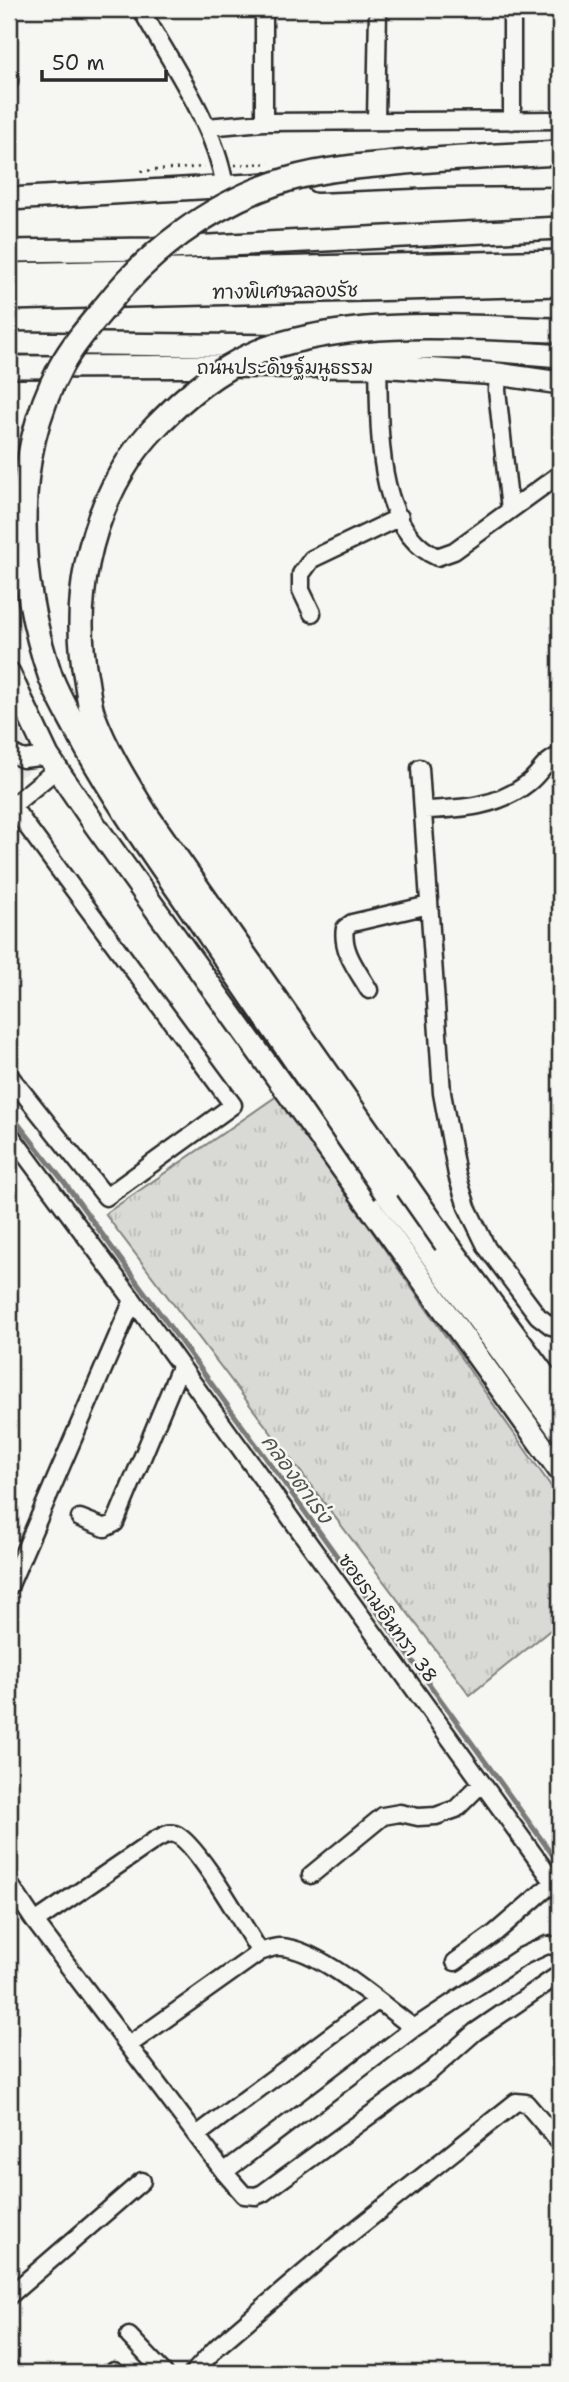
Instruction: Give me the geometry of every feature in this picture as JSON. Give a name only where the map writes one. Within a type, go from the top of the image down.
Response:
[{"type":"highway","points":[[560,153],[434,159],[336,169],[275,184],[228,205],[179,234],[125,281],[84,332],[61,367],[45,403],[27,471],[23,533],[36,625],[52,681],[96,764],[381,1202],[560,1430]]},
{"type":"highway","name":"ทางพิเศษฉลองรัช","points":[[9,275],[560,262]]},
{"type":"highway","name":"ทางพิเศษฉลองรัช","points":[[9,298],[560,284]]},
{"type":"highway","points":[[560,330],[375,328],[279,344],[235,364],[192,393],[157,425],[132,455],[113,487],[88,558],[82,590],[80,647],[93,713],[113,761],[145,813],[446,1243],[560,1398]]},
{"type":"main road","points":[[9,199],[438,176],[560,175]]},
{"type":"main road","points":[[9,251],[150,249],[560,228]]},
{"type":"main road","points":[[9,343],[464,348],[560,356]]},
{"type":"main road","name":"ถนนประดิษฐ์มนูธรรม","points":[[9,367],[378,366],[498,374],[560,383]]},
{"type":"main road","points":[[9,673],[52,762],[144,892],[381,1202],[560,1471]]},
{"type":"street","points":[[141,9],[207,127],[220,158],[225,186]]},
{"type":"street","points":[[264,9],[264,122]]},
{"type":"street","points":[[376,121],[378,9]]},
{"type":"street","points":[[512,9],[512,121]]},
{"type":"street","points":[[9,74],[9,82]]},
{"type":"street","points":[[207,127],[264,122],[560,120]]},
{"type":"street","points":[[378,366],[382,471],[400,517],[423,551],[437,557],[454,551],[560,474]]},
{"type":"street","points":[[498,374],[497,390],[510,510]]},
{"type":"street","points":[[312,613],[301,590],[300,574],[313,559],[400,517]]},
{"type":"street","points":[[9,752],[23,759],[52,762]]},
{"type":"street","points":[[424,810],[463,809],[514,794],[532,780],[545,762],[560,755]]},
{"type":"street","points":[[9,1075],[106,1197],[233,1105],[10,804],[52,762]]},
{"type":"street","points":[[420,768],[442,1093],[457,1175],[467,1207],[487,1248],[538,1316],[551,1326],[560,1328]]},
{"type":"street","points":[[369,990],[348,953],[343,940],[345,928],[352,923],[429,905]]},
{"type":"street","name":"ซอยรามอินทรา 38","points":[[9,1133],[133,1300],[557,1887]]},
{"type":"street","points":[[9,1587],[133,1300]]},
{"type":"street","points":[[80,1518],[105,1528],[115,1523],[180,1367]]},
{"type":"street","points":[[311,1875],[383,1816],[400,1813],[418,1817],[436,1816],[456,1809],[482,1783]]},
{"type":"street","points":[[35,1922],[169,1833],[185,1841],[201,1860],[260,1952]]},
{"type":"street","points":[[9,1883],[35,1922],[244,2195],[256,2196],[262,2193],[432,2070],[475,2032],[560,1974]]},
{"type":"street","points":[[455,1962],[557,1887]]},
{"type":"street","points":[[129,2045],[260,1952],[278,1946],[309,1956],[334,1969],[414,2028]]},
{"type":"street","points":[[224,2172],[414,2028],[537,1948],[555,1946],[560,1951]]},
{"type":"street","points":[[197,2135],[377,2001]]},
{"type":"street","points":[[193,2373],[217,2347],[341,2242],[516,2102],[526,2103],[554,2126],[560,2143]]},
{"type":"street","points":[[9,2297],[142,2181]]},
{"type":"street","points":[[129,2336],[164,2373]]},
{"type":"street","points":[[9,2368],[13,2373]]},
{"type":"shaded area","points":[[9,705],[36,767],[20,777],[9,763]]},
{"type":"green space","points":[[277,1096],[560,1499],[560,1622],[470,1695],[105,1214]]},
{"type":"waterway","name":"คลองตาเร่ง","points":[[9,1112],[64,1182],[560,1865]]}]
